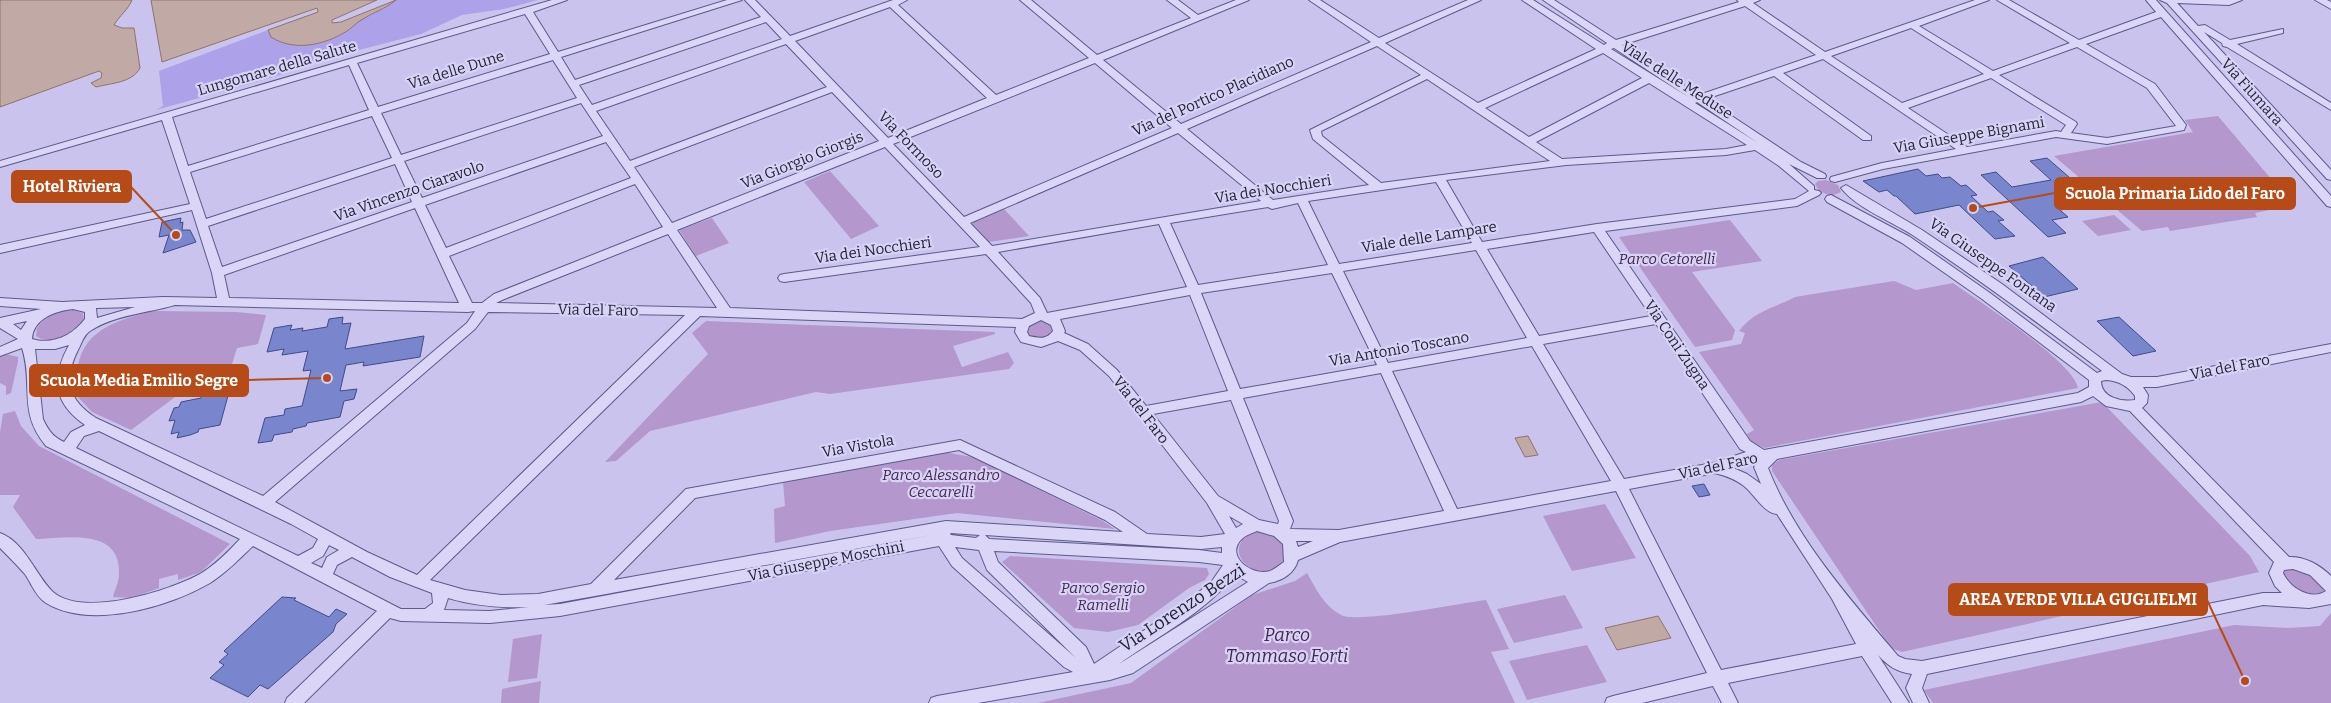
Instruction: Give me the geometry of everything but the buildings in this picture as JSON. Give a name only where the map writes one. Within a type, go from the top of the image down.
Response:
[{"type":"street","name":"Lungomare della Salute","points":[[0,164],[562,0]]},
{"type":"street","name":"Via delle Dune","points":[[185,170],[555,54],[736,0]]},
{"type":"street","name":"Via Formoso","points":[[750,0],[989,250],[1036,301],[1044,317]]},
{"type":"street","points":[[591,110],[902,0]]},
{"type":"street","points":[[1025,0],[1272,205]]},
{"type":"street","points":[[1172,0],[1198,19]]},
{"type":"street","name":"Via Giorgio Giorgis","points":[[265,503],[471,326],[491,300],[1244,0]]},
{"type":"street","points":[[1314,0],[1561,163]]},
{"type":"street","name":"Via del Portico Placidiano","points":[[963,222],[1377,41],[1476,0]]},
{"type":"street","name":"Viale delle Meduse","points":[[1527,0],[1787,167],[1812,191]]},
{"type":"street","name":"Viale delle Meduse","points":[[1548,0],[1796,164],[1820,176],[1835,179]]},
{"type":"street","points":[[1685,103],[1984,0]]},
{"type":"street","points":[[2002,0],[2077,43]]},
{"type":"street","name":"Via Fiumara","points":[[2151,0],[2331,203]]},
{"type":"street","points":[[2163,0],[2229,2],[2236,0]]},
{"type":"street","points":[[2169,0],[2186,10],[2202,31],[2331,177]]},
{"type":"street","points":[[2320,0],[2331,6]]},
{"type":"street","points":[[1476,108],[1601,49],[1747,1],[1964,150]]},
{"type":"street","points":[[892,4],[995,100]]},
{"type":"street","points":[[527,10],[573,84],[726,312]]},
{"type":"street","points":[[1901,107],[2162,13]]},
{"type":"street","points":[[573,84],[768,18]]},
{"type":"street","points":[[1910,24],[2098,141]]},
{"type":"street","points":[[2202,31],[2331,107]]},
{"type":"street","points":[[2226,44],[2280,31]]},
{"type":"street","name":"Via Giuseppe Bignami","points":[[1835,179],[1873,168],[1964,150],[2065,134],[2098,141],[2176,130],[2181,125],[2147,83],[2077,43]]},
{"type":"street","points":[[352,62],[468,308]]},
{"type":"street","points":[[1775,72],[1867,138]]},
{"type":"street","points":[[1380,188],[1319,139],[1314,131],[1320,126],[1428,75]]},
{"type":"street","points":[[1528,142],[1648,79]]},
{"type":"street","points":[[628,165],[834,88]]},
{"type":"street","points":[[201,224],[583,99]]},
{"type":"street","points":[[166,115],[218,273],[224,303]]},
{"type":"street","points":[[2065,134],[2072,124]]},
{"type":"street","name":"Via Vincenzo Ciaravolo","points":[[218,273],[610,137]]},
{"type":"street","name":"Via dei Nocchieri","points":[[784,278],[989,250],[1163,220],[1272,205],[1439,178],[1561,163],[1726,152],[1768,145]]},
{"type":"street","points":[[2307,151],[2331,166]]},
{"type":"street","points":[[1812,191],[1809,181],[1820,176]]},
{"type":"street","points":[[1439,178],[1620,485],[1730,703]]},
{"type":"street","points":[[442,254],[638,179]]},
{"type":"street","name":"Via Giuseppe Fontana","points":[[1835,179],[1861,200],[1918,232],[1998,287],[2117,376],[2130,382]]},
{"type":"street","points":[[1831,199],[1842,198],[1847,192],[1846,188]]},
{"type":"street","name":"Via Giuseppe Fontana","points":[[1812,191],[1883,226],[1913,244],[2002,307],[2095,384],[2112,402],[2133,406]]},
{"type":"street","name":"Viale delle Lampare","points":[[1044,317],[1194,290],[1597,228],[1796,202],[1812,191]]},
{"type":"street","points":[[1302,200],[1384,367],[1453,516]]},
{"type":"street","points":[[0,249],[196,206]]},
{"type":"street","points":[[1163,220],[1237,395],[1286,522],[1284,534]]},
{"type":"street","name":"Via Coni Zugna","points":[[1597,228],[1745,445],[1767,455]]},
{"type":"street","points":[[0,302],[64,306],[140,301],[172,302]]},
{"type":"street","points":[[0,323],[27,341],[41,346],[57,344],[123,313],[172,302]]},
{"type":"street","name":"Via del Faro","points":[[172,302],[726,312],[1024,323]]},
{"type":"street","name":"Via Giuseppe Moschini","points":[[80,305],[91,310],[92,315],[87,326],[80,332],[66,361],[63,386],[73,407],[88,420],[265,503],[352,550],[419,582],[439,591],[469,599],[512,603],[981,528],[1201,543],[1221,542],[1232,537]]},
{"type":"street","points":[[0,323],[49,312],[64,306]]},
{"type":"street","points":[[27,341],[25,333],[33,322],[49,312]]},
{"type":"street","points":[[419,582],[696,312]]},
{"type":"street","points":[[1044,317],[1052,319],[1059,326],[1057,336],[1047,342],[1029,342],[1022,336],[1021,332],[1024,323],[1032,318],[1044,317]]},
{"type":"street","name":"Via Antonio Toscano","points":[[1144,411],[1660,319]]},
{"type":"street","name":"Via del Faro","points":[[1057,336],[1084,347],[1113,373],[1212,499],[1232,537]]},
{"type":"street","points":[[0,352],[27,341]]},
{"type":"street","name":"Via Giuseppe Moschini","points":[[27,341],[34,408],[39,424],[48,440],[251,538],[398,615],[490,617],[560,610],[944,533],[983,545],[1199,556],[1231,562]]},
{"type":"street","name":"Via del Faro","points":[[2130,382],[2156,382],[2331,348]]},
{"type":"street","name":"Via del Faro","points":[[1284,534],[1339,536],[1716,468],[1724,463],[2081,397],[2106,375],[2117,376]]},
{"type":"street","points":[[2130,382],[2143,397],[2141,403],[2133,406],[2285,563],[2306,567],[2330,582]]},
{"type":"street","points":[[68,451],[71,440],[76,434],[88,428],[100,426]]},
{"type":"street","name":"Via Vistola","points":[[595,590],[691,493],[960,445],[1110,516],[1144,539]]},
{"type":"street","points":[[1767,455],[1761,467],[1762,474],[1794,533],[1837,595],[1893,661],[1903,666],[1922,668],[2258,600],[2278,598],[2324,602],[2331,596]]},
{"type":"street","points":[[1716,468],[1733,472],[1746,478],[1794,533]]},
{"type":"street","name":"Via del Faro","points":[[1212,499],[1256,525]]},
{"type":"street","points":[[1256,525],[1274,528],[1284,534],[1293,549],[1293,556],[1290,565],[1284,572],[1264,579],[1246,575],[1231,562],[1228,553],[1232,537],[1243,528],[1256,525]]},
{"type":"street","points":[[981,528],[983,545],[992,566],[1081,652],[1091,675]]},
{"type":"street","points":[[944,533],[957,562],[1069,662],[1091,675]]},
{"type":"street","points":[[298,562],[318,552],[326,536]]},
{"type":"street","name":"Via del Faro","points":[[1293,556],[1339,536]]},
{"type":"street","points":[[0,539],[21,559],[45,593],[52,599],[71,606],[109,608],[142,603],[199,582],[216,570],[251,538]]},
{"type":"street","points":[[325,577],[332,561],[352,550]]},
{"type":"street","name":"Via Lorenzo Bezzi","points":[[1091,675],[1120,653],[1210,593],[1225,578],[1231,562]]},
{"type":"street","points":[[2285,563],[2276,569],[2278,580],[2288,590],[2306,601]]},
{"type":"street","name":"Via Lorenzo Bezzi","points":[[937,703],[1128,668],[1264,579]]},
{"type":"street","points":[[425,616],[439,606],[441,601],[439,591]]},
{"type":"street","points":[[1837,595],[1866,649],[1901,703]]},
{"type":"street","points":[[293,703],[388,610]]},
{"type":"street","points":[[1612,703],[1717,678],[1866,649]]},
{"type":"street","points":[[1921,703],[1914,688],[1922,668]]},
{"type":"green space","points":[[2218,116],[2293,205],[2255,213],[2257,217],[2170,231],[2168,227],[2142,231],[2054,156],[2193,132],[2185,120]]},
{"type":"green space","points":[[830,171],[879,226],[851,239],[804,182]]},
{"type":"green space","points":[[1826,180],[1838,185],[1841,192],[1831,196],[1819,191],[1815,184],[1818,181]]},
{"type":"green space","points":[[1004,209],[1029,236],[989,242],[972,223]]},
{"type":"green space","points":[[2114,215],[2131,230],[2098,236],[2082,221]]},
{"type":"green space","points":[[712,218],[729,243],[696,256],[679,230]]},
{"type":"green space","name":"Parco Cetorelli","points":[[1730,220],[1762,261],[1692,272],[1735,330],[1732,340],[1695,347],[1619,237]]},
{"type":"green space","points":[[1894,281],[1916,290],[1953,283],[2043,348],[2072,376],[2078,388],[1764,448],[1751,442],[1747,434],[1754,430],[1699,352],[1741,344],[1745,333],[1739,331],[1745,324],[1758,314],[1795,297]]},
{"type":"green space","points":[[73,310],[83,313],[84,321],[75,330],[55,340],[42,339],[36,336],[37,328],[48,317]]},
{"type":"green space","points":[[153,311],[236,312],[266,315],[258,344],[237,348],[228,377],[212,379],[209,386],[183,391],[131,430],[92,412],[77,396],[79,360],[85,347],[104,328],[134,316]]},
{"type":"green space","points":[[706,321],[995,332],[995,334],[953,346],[962,367],[1008,352],[1014,363],[1009,369],[830,394],[816,392],[650,431],[616,461],[605,462],[708,354],[692,333]]},
{"type":"green space","points":[[1037,321],[1045,321],[1051,325],[1052,331],[1048,336],[1038,339],[1028,336],[1027,327]]},
{"type":"green space","points":[[5,354],[18,357],[11,393],[6,395],[6,386],[0,383],[0,357]]},
{"type":"green space","points":[[2102,402],[2250,556],[2259,572],[1902,652],[1891,648],[1772,471],[1772,465],[1779,460]]},
{"type":"green space","points":[[15,411],[21,426],[39,446],[230,544],[201,572],[178,580],[178,574],[159,579],[159,588],[132,598],[113,597],[119,574],[117,559],[111,549],[102,542],[90,538],[62,537],[36,539],[13,507],[20,495],[0,495],[0,432],[3,414]]},
{"type":"green space","name":"Parco Alessandro Ceccarelli","points":[[944,452],[972,457],[1101,520],[1115,529],[957,513],[830,531],[775,543],[774,509],[785,506],[783,481]]},
{"type":"green space","points":[[1605,504],[1636,558],[1572,571],[1543,516]]},
{"type":"green space","points":[[1258,531],[1270,532],[1285,544],[1286,558],[1276,568],[1265,571],[1254,569],[1245,564],[1240,556],[1239,547],[1245,538]]},
{"type":"green space","name":"Parco Sergio Ramelli","points":[[1010,556],[1207,568],[1209,574],[1205,580],[1189,588],[1138,625],[1108,632],[1074,628],[1002,562]]},
{"type":"green space","points":[[2291,568],[2303,570],[2323,585],[2324,594],[2305,597],[2282,577],[2283,572]]},
{"type":"green space","name":"Parco Tommaso Forti","points":[[1307,573],[1321,597],[1330,607],[1341,615],[1351,617],[1388,615],[1486,600],[1509,649],[1491,652],[1515,703],[1038,703],[1131,683],[1252,595],[1295,581]]},
{"type":"green space","points":[[1565,595],[1583,628],[1514,643],[1497,609]]},
{"type":"green space","points":[[2331,613],[2331,703],[1933,703],[1924,690],[2234,625],[2288,628],[2320,626]]},
{"type":"green space","points":[[542,634],[537,678],[508,682],[513,639]]},
{"type":"green space","points":[[1587,645],[1607,682],[1527,700],[1509,661]]},
{"type":"green space","points":[[541,681],[539,703],[501,703],[502,689]]},
{"type":"sand","points":[[396,0],[538,0],[504,9],[462,15],[421,34],[328,58],[277,76],[156,110],[163,106],[159,71],[268,30],[271,37],[280,42],[299,45],[319,43],[347,31],[361,20]]},
{"type":"shaded area","points":[[0,0],[132,0],[114,25],[122,28],[134,28],[140,68],[127,80],[96,87],[91,83],[101,78],[102,73],[99,71],[0,107]]},
{"type":"shaded area","points":[[151,0],[377,0],[332,20],[332,23],[341,22],[396,0],[361,20],[347,31],[319,43],[299,45],[280,42],[271,37],[268,30],[318,12],[317,8],[162,62]]},
{"type":"shaded area","points":[[1528,436],[1538,455],[1525,457],[1515,438]]},
{"type":"shaded area","points":[[1658,616],[1671,638],[1617,650],[1605,628]]},
{"type":"place","name":"Scuola Primaria Lido del Faro","points":[[1973,208]]},
{"type":"place","name":"Hotel Riviera","points":[[176,235]]},
{"type":"place","name":"Scuola Media Emilio Segre","points":[[327,378]]},
{"type":"place","name":"AREA VERDE VILLA GUGLIELMI","points":[[2245,681]]}]
